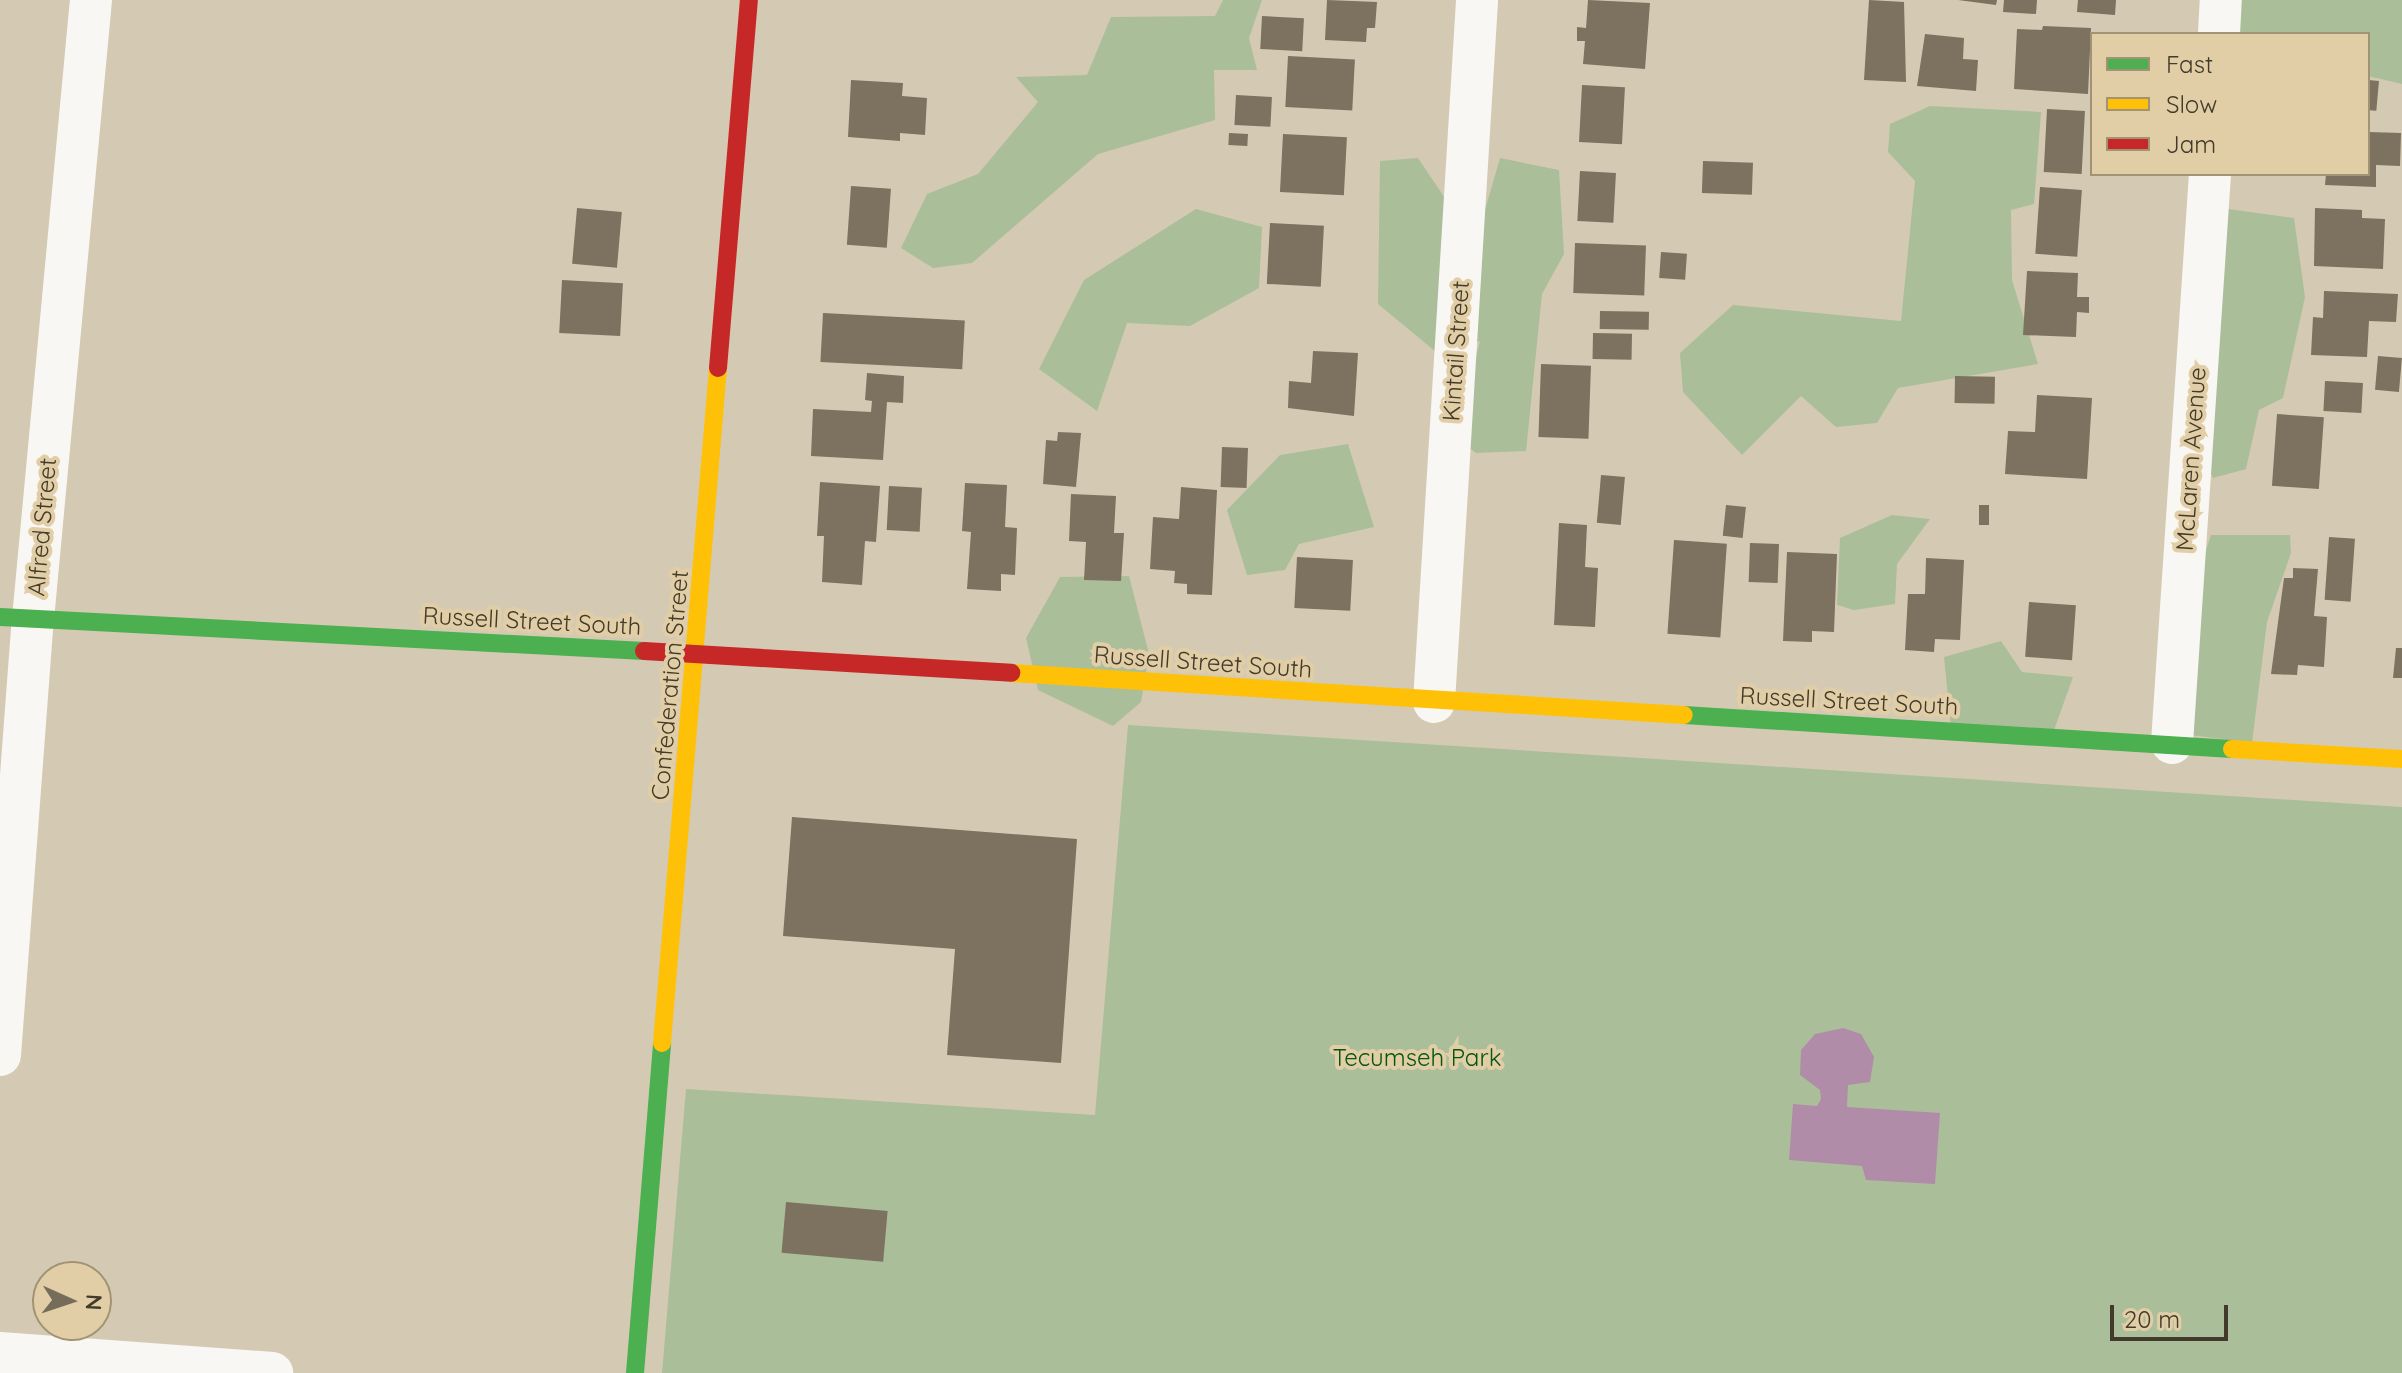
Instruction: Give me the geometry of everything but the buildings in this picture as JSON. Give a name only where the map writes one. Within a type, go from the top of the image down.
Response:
[{"type":"street","name":"Alfred Street","points":[[0,1055],[17,618],[91,0]]},
{"type":"street","name":"Confederation Street","points":[[635,1373],[749,0]]},
{"type":"street","name":"Kintail Street","points":[[1434,702],[1477,0]]},
{"type":"street","points":[[2219,32],[2221,0]]},
{"type":"street","name":"McLaren Avenue","points":[[2172,743],[2210,176]]},
{"type":"street","name":"Russell Street South","points":[[17,618],[696,654],[1434,702],[2172,743],[2402,759]]},
{"type":"street","points":[[0,1353],[272,1373]]},
{"type":"green space","points":[[1223,0],[1262,0],[1249,38],[1257,70],[1214,70],[1215,120],[1098,154],[972,263],[933,268],[901,248],[927,194],[978,174],[1038,102],[1016,77],[1087,75],[1111,17],[1215,16]]},
{"type":"green space","points":[[2230,0],[2402,0],[2402,84],[2370,76],[2370,32],[2227,32]]},
{"type":"green space","points":[[1930,106],[2041,112],[2034,204],[2011,210],[2012,280],[2038,364],[1898,388],[1877,423],[1836,427],[1801,396],[1742,455],[1683,392],[1680,353],[1733,305],[1901,321],[1915,181],[1888,152],[1890,124]]},
{"type":"green space","points":[[1418,158],[1457,216],[1483,217],[1500,158],[1559,170],[1564,254],[1542,294],[1526,451],[1476,453],[1440,426],[1469,383],[1480,341],[1436,352],[1378,304],[1380,161]]},
{"type":"green space","points":[[1196,209],[1262,227],[1259,288],[1190,326],[1127,323],[1097,411],[1039,369],[1084,280]]},
{"type":"green space","points":[[2228,209],[2294,218],[2305,297],[2283,398],[2259,410],[2246,469],[2213,478],[2201,452]]},
{"type":"green space","points":[[1348,444],[1374,527],[1299,544],[1285,570],[1247,575],[1227,510],[1280,455]]},
{"type":"green space","points":[[1892,515],[1930,519],[1897,564],[1895,604],[1854,610],[1837,605],[1840,538]]},
{"type":"green space","points":[[2211,535],[2290,535],[2291,553],[2267,622],[2252,743],[2190,735],[2192,593]]},
{"type":"green space","points":[[1129,576],[1149,654],[1141,702],[1113,726],[1038,690],[1026,638],[1060,577]]},
{"type":"green space","points":[[2001,641],[2022,672],[2073,677],[2053,733],[1951,726],[1944,657]]},
{"type":"green space","name":"Tecumseh Park","points":[[1128,725],[2402,807],[2402,1373],[662,1373],[686,1089],[1095,1115]]},
{"type":"shaded area","points":[[1843,1028],[1861,1034],[1874,1057],[1870,1082],[1848,1085],[1847,1107],[1940,1113],[1935,1184],[1866,1180],[1862,1166],[1789,1160],[1793,1104],[1817,1106],[1821,1099],[1820,1090],[1800,1075],[1801,1050],[1815,1034]]},
{"type":"traffic: fast","points":[[0,617],[644,651]]},
{"type":"traffic: fast","points":[[1684,715],[2232,749]]},
{"type":"traffic: fast","points":[[635,1373],[662,1043]]},
{"type":"traffic: slow","points":[[662,1043],[718,368]]},
{"type":"traffic: slow","points":[[1011,673],[1684,715]]},
{"type":"traffic: slow","points":[[2232,749],[2402,759]]},
{"type":"traffic: jam","points":[[718,368],[749,0]]},
{"type":"traffic: jam","points":[[644,651],[1011,673]]}]
